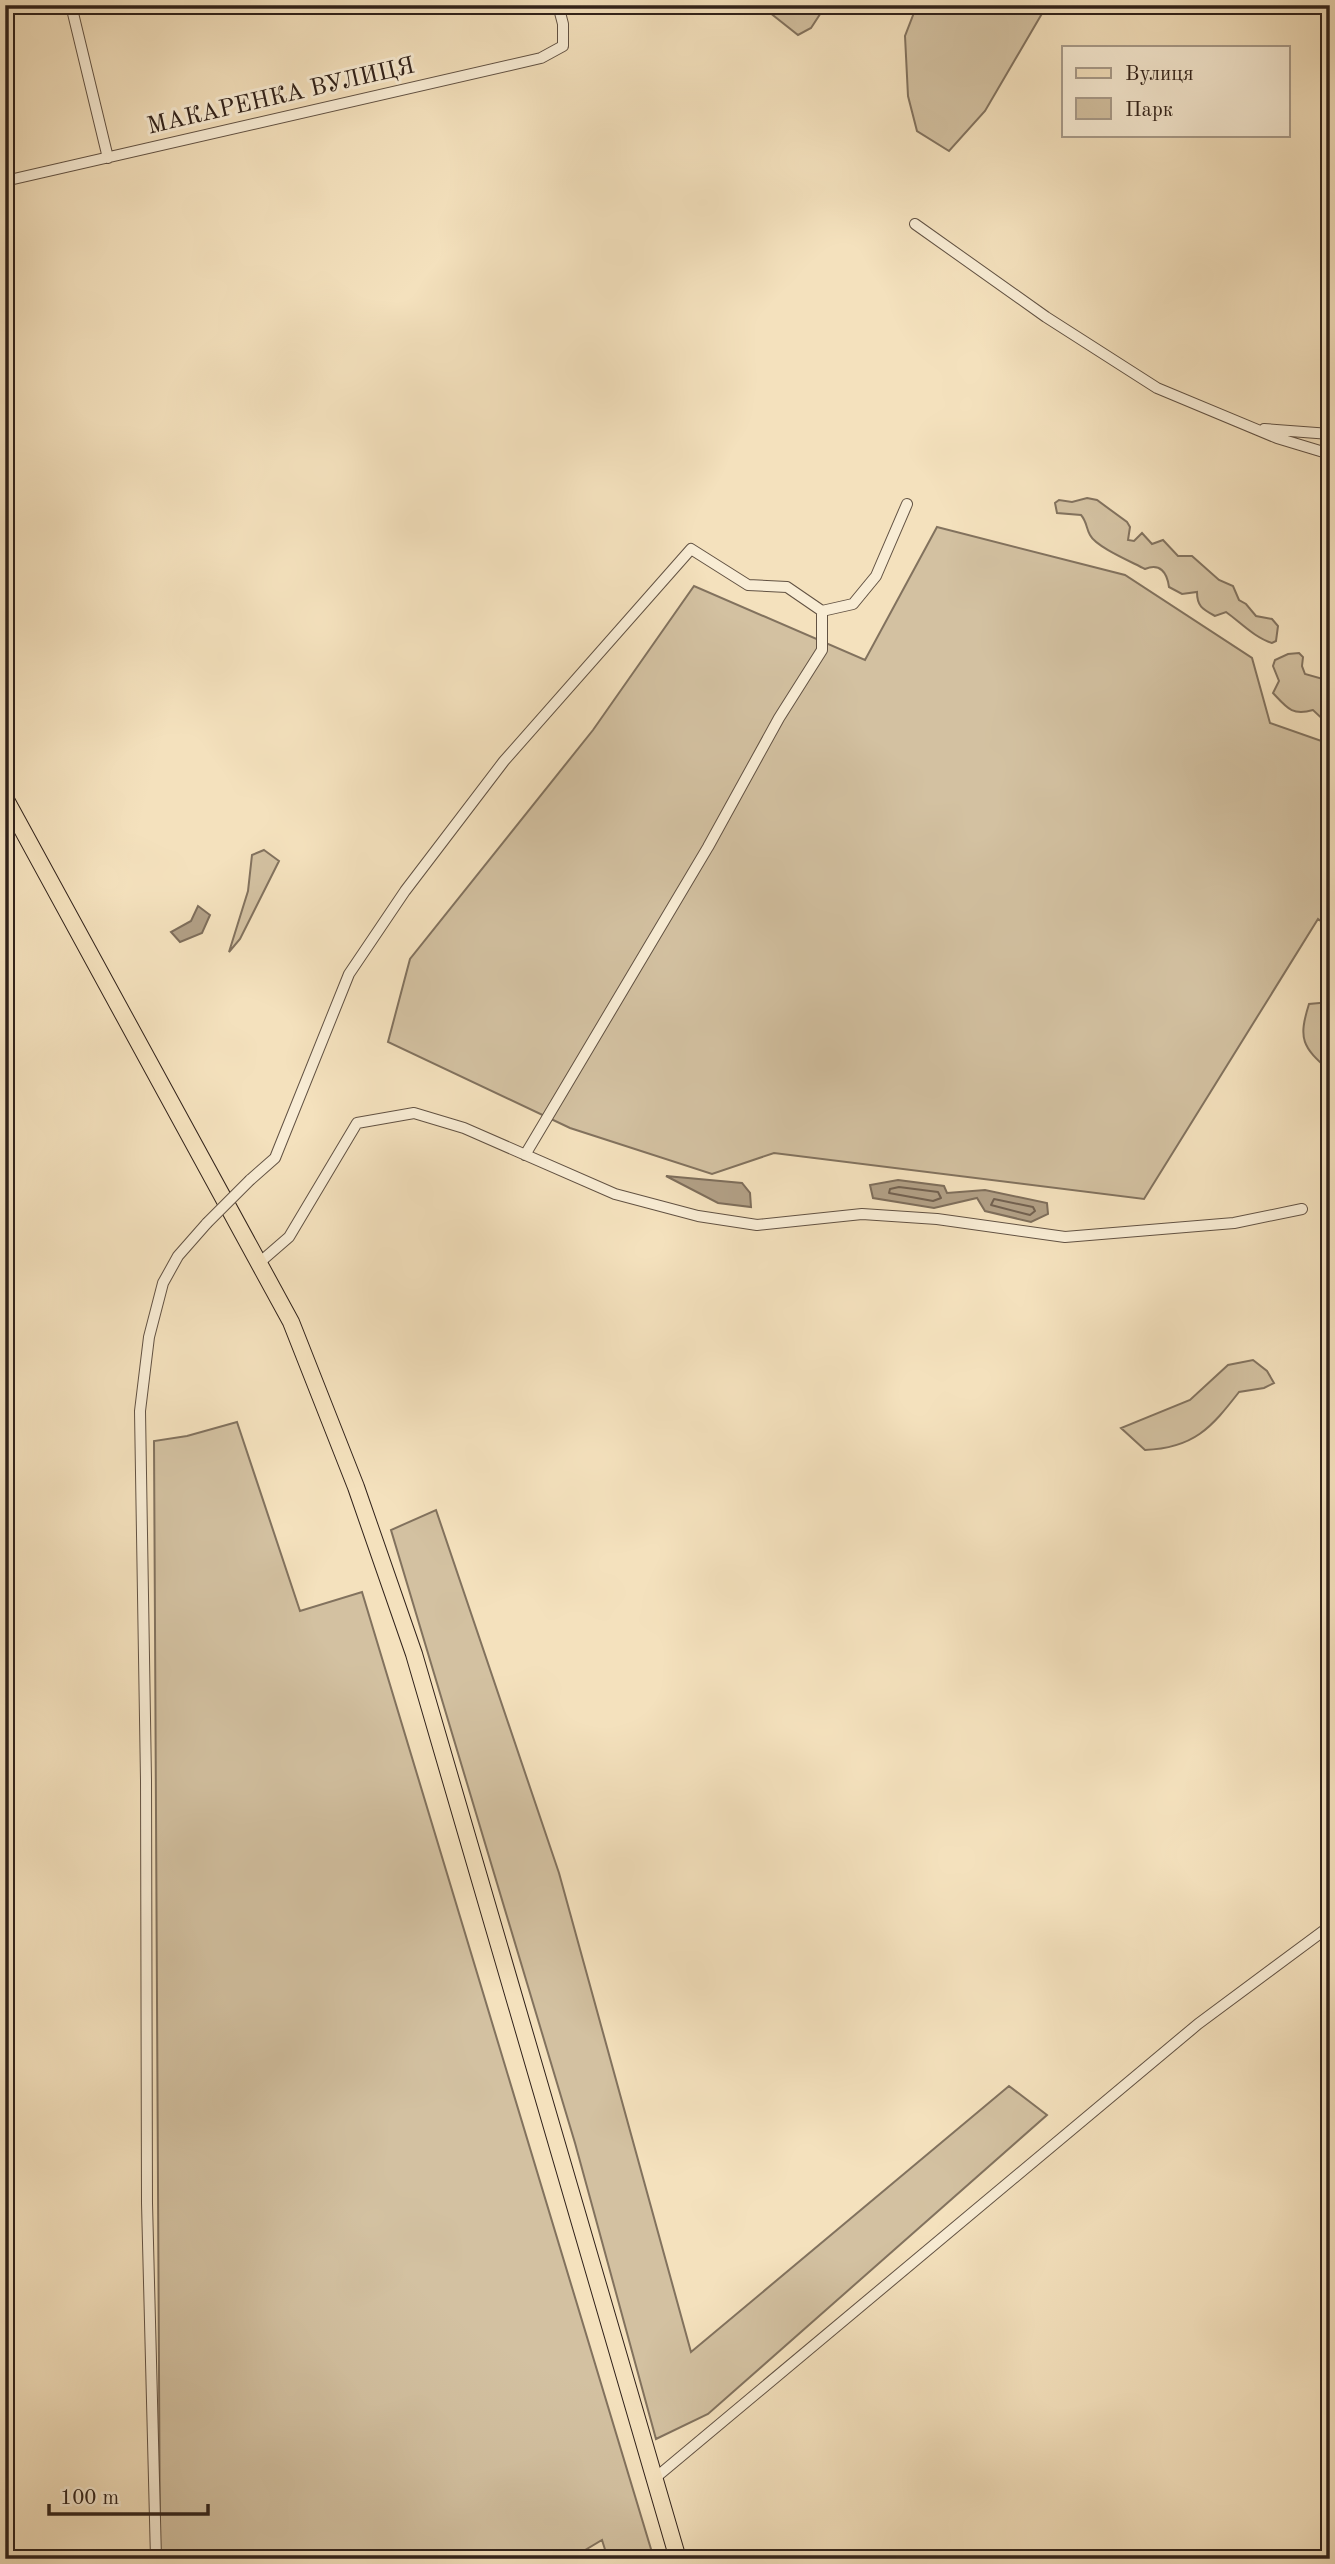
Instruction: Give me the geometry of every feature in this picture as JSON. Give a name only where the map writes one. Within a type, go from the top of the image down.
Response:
[{"type":"main road","points":[[5,798],[291,1322],[356,1488],[414,1654],[678,2559]]},
{"type":"street","points":[[71,5],[108,158]]},
{"type":"street","name":"МАКАРЕНКА ВУЛИЦЯ","points":[[5,181],[541,58],[563,46],[563,24],[558,5]]},
{"type":"street","points":[[915,224],[1046,317],[1157,388],[1254,428],[1330,454]]},
{"type":"street","points":[[1254,428],[1330,434]]},
{"type":"street","points":[[156,2559],[147,2203],[146,1780],[141,1411],[149,1336],[163,1283],[178,1256],[207,1223],[275,1158],[349,974],[405,891],[504,761],[691,549],[748,585],[787,587],[822,611],[853,604],[876,576],[907,504]]},
{"type":"street","points":[[525,1155],[708,847],[779,718],[822,650],[822,611]]},
{"type":"street","points":[[259,1264],[289,1237],[357,1123],[414,1113],[464,1128],[615,1195],[698,1216],[757,1225],[862,1214],[937,1219],[1065,1237],[1234,1223],[1302,1209]]},
{"type":"street","points":[[654,2479],[1198,2024],[1330,1926]]},
{"type":"green space","points":[[760,5],[826,5],[811,28],[798,35]]},
{"type":"green space","points":[[917,5],[1047,5],[985,111],[949,151],[917,131],[908,96],[905,36]]},
{"type":"green space","points":[[1087,498],[1097,500],[1127,522],[1130,527],[1128,540],[1134,541],[1142,533],[1152,544],[1163,540],[1178,556],[1192,556],[1219,580],[1233,586],[1239,600],[1256,616],[1272,619],[1278,626],[1276,641],[1272,643],[1260,637],[1226,612],[1215,616],[1201,607],[1197,592],[1182,594],[1169,587],[1167,577],[1159,568],[1145,569],[1107,549],[1090,535],[1081,515],[1057,513],[1055,503],[1059,500],[1072,502]]},
{"type":"green space","points":[[937,527],[1125,575],[1252,658],[1270,723],[1330,744],[1330,928],[1318,919],[1144,1199],[774,1153],[712,1174],[570,1128],[388,1042],[410,959],[593,730],[694,586],[865,660]]},
{"type":"green space","points":[[1299,653],[1303,657],[1305,674],[1330,681],[1330,726],[1313,710],[1300,712],[1290,709],[1273,693],[1279,681],[1273,666],[1275,660],[1288,654]]},
{"type":"green space","points":[[264,850],[279,861],[240,939],[229,952],[248,891],[252,855]]},
{"type":"green space","points":[[1330,1002],[1330,1071],[1313,1055],[1303,1034],[1309,1004]]},
{"type":"green space","points":[[1253,1360],[1267,1371],[1274,1383],[1264,1388],[1239,1392],[1210,1426],[1189,1440],[1145,1450],[1121,1428],[1190,1400],[1228,1365]]},
{"type":"green space","points":[[237,1422],[300,1611],[362,1592],[654,2559],[608,2559],[602,2540],[570,2559],[160,2559],[154,1441],[187,1436]]},
{"type":"green space","points":[[436,1510],[559,1873],[691,2352],[1009,2086],[1047,2115],[708,2414],[656,2439],[575,2143],[391,1530]]},
{"type":"water","points":[[198,906],[210,915],[202,933],[180,942],[171,932],[191,921]]},
{"type":"water","points":[[666,1176],[742,1183],[750,1193],[751,1207],[718,1203]]},
{"type":"water","points":[[898,1180],[944,1186],[947,1193],[985,1190],[1047,1203],[1048,1214],[1031,1222],[985,1211],[977,1198],[934,1208],[873,1198],[870,1185]]}]
